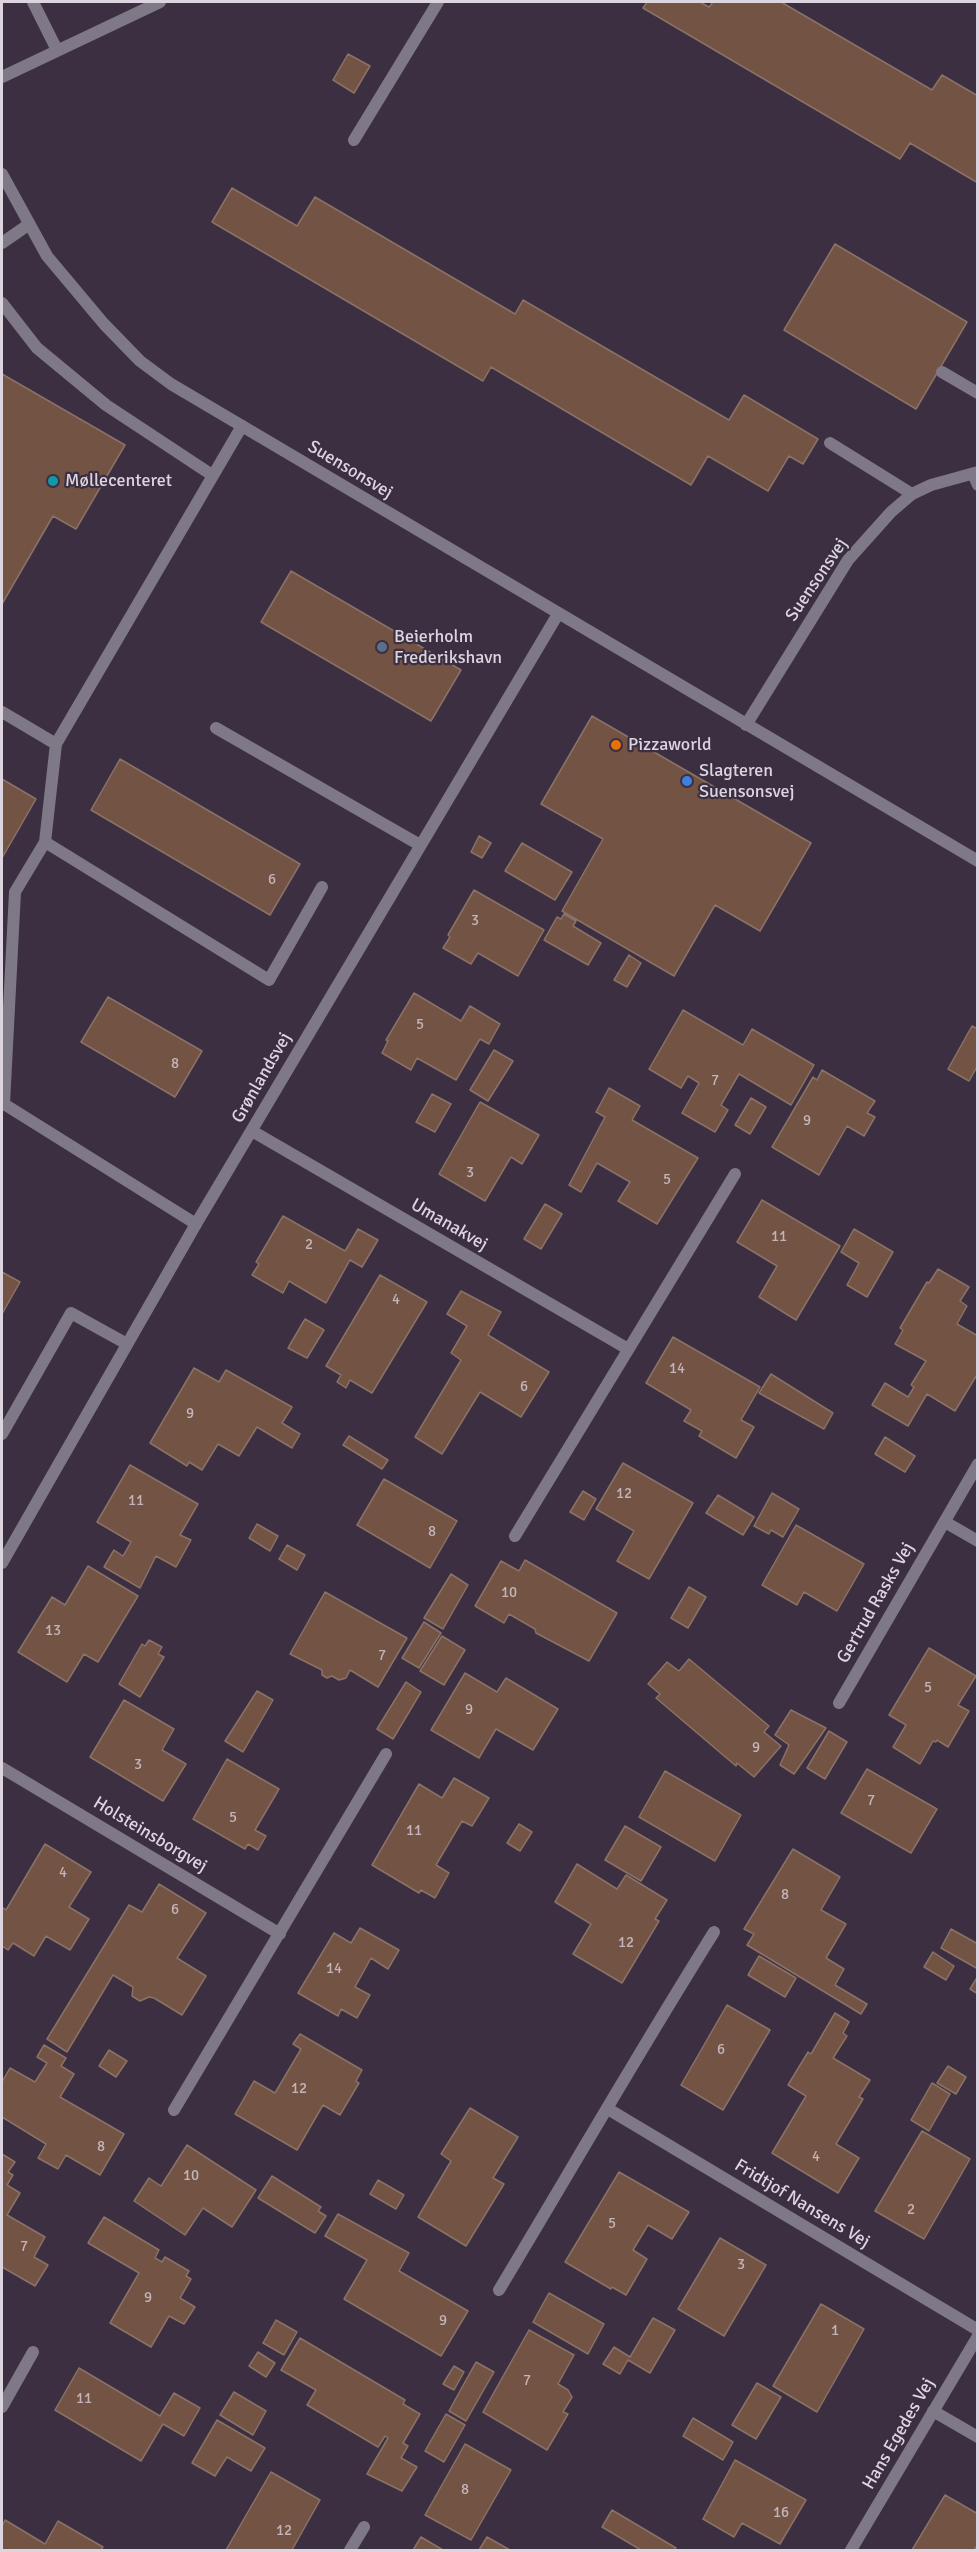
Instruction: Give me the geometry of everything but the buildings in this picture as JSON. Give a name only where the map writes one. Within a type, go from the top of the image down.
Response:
[{"type":"street","points":[[33,2],[57,50]]},
{"type":"street","points":[[2,77],[160,2]]},
{"type":"street","points":[[354,140],[438,2]]},
{"type":"street","name":"Suensonsvej","points":[[2,174],[47,256],[104,324],[141,361],[171,384],[978,861]]},
{"type":"street","points":[[2,243],[28,225]]},
{"type":"street","points":[[2,303],[37,348],[106,405],[212,475]]},
{"type":"street","points":[[942,372],[978,393]]},
{"type":"street","points":[[196,1224],[3,1105],[15,892],[45,842],[56,744],[242,426]]},
{"type":"street","points":[[830,443],[912,494]]},
{"type":"street","name":"Suensonsvej","points":[[746,725],[848,560],[891,512],[912,494],[931,485],[976,477]]},
{"type":"street","name":"Grønlandsvej","points":[[3,1558],[196,1224],[558,614]]},
{"type":"street","points":[[2,712],[56,744]]},
{"type":"street","points":[[216,728],[420,845]]},
{"type":"street","points":[[45,842],[269,980],[322,887]]},
{"type":"street","name":"Umanakvej","points":[[252,1131],[628,1349]]},
{"type":"street","points":[[515,1536],[735,1174]]},
{"type":"street","points":[[2,1434],[71,1313],[127,1344]]},
{"type":"street","name":"Gertrud Rasks Vej","points":[[839,1703],[978,1464]]},
{"type":"street","points":[[945,1522],[978,1541]]},
{"type":"street","points":[[174,2110],[386,1754]]},
{"type":"street","name":"Holsteinsborgvej","points":[[2,1768],[280,1934]]},
{"type":"street","points":[[499,2289],[608,2109],[632,2064],[714,1932]]},
{"type":"street","name":"Fridtjof Nansens Vej","points":[[608,2109],[978,2330]]},
{"type":"street","name":"Hans Egedes Vej","points":[[851,2550],[978,2336]]},
{"type":"street","points":[[2,2407],[33,2352]]},
{"type":"street","points":[[933,2411],[978,2437]]},
{"type":"street","points":[[350,2550],[364,2527]]},
{"type":"place","name":"Møllecenteret","points":[[53,481]]},
{"type":"place","name":"Beierholm Frederikshavn","points":[[382,647]]},
{"type":"place","name":"Pizzaworld","points":[[616,745]]},
{"type":"place","name":"Slagteren Suensonsvej","points":[[687,781]]}]
